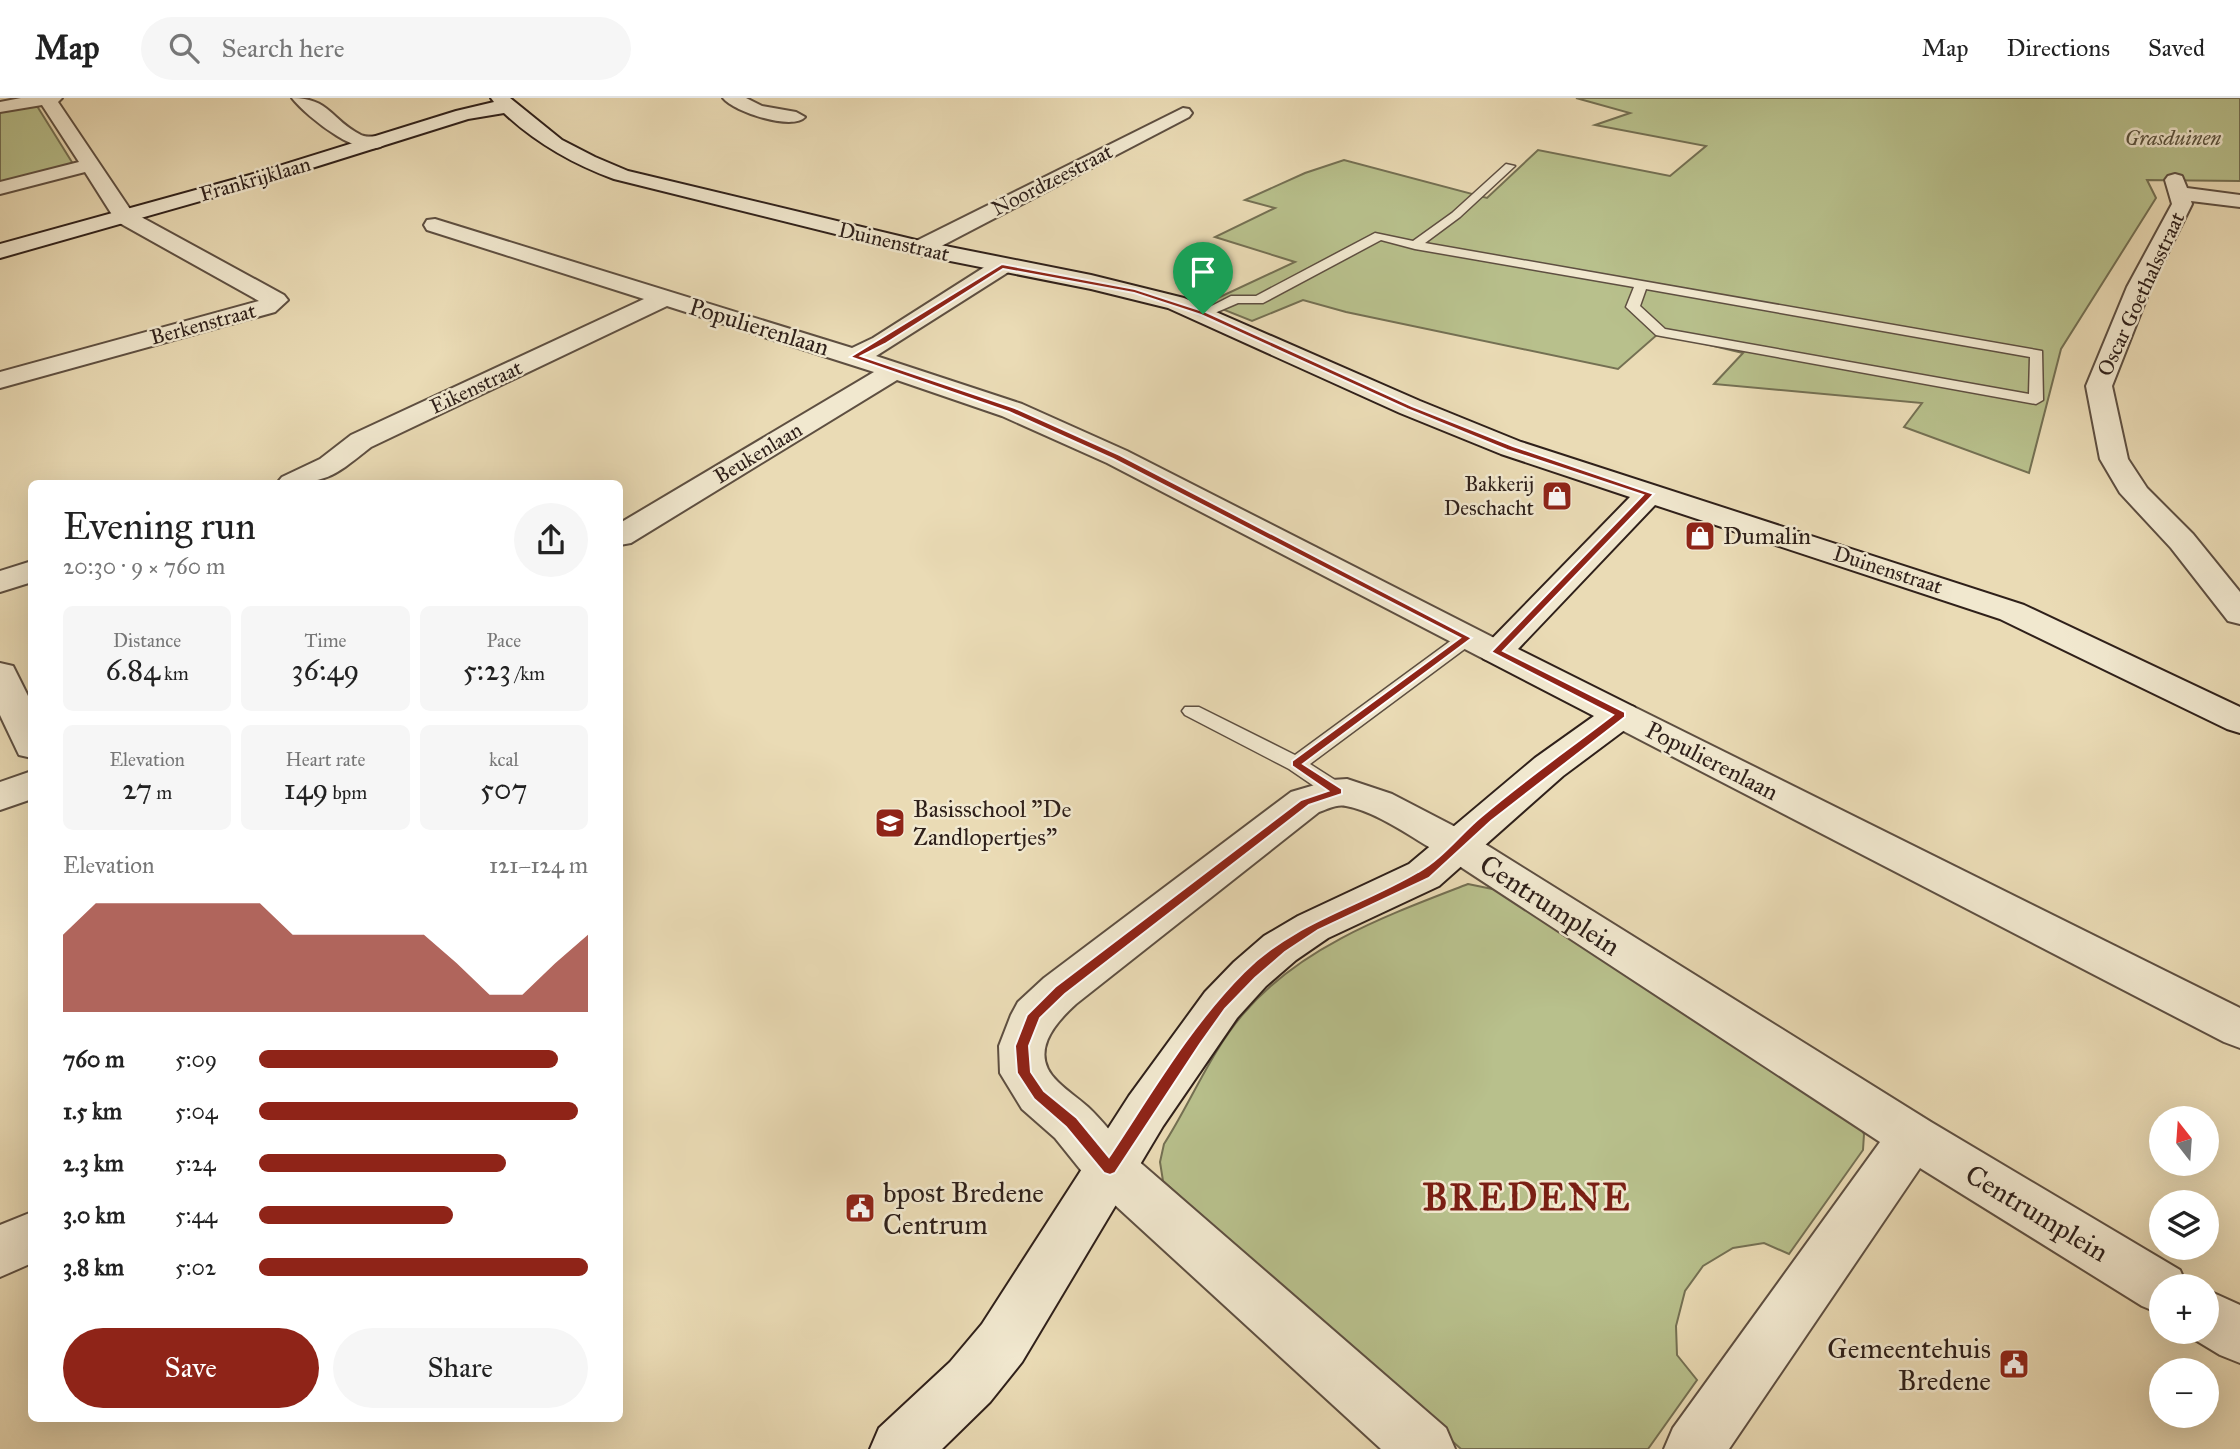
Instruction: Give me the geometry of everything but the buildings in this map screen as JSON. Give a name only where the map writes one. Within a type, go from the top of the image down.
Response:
[{"type":"street","points":[[301,98],[358,142],[377,142]]},
{"type":"street","points":[[732,98],[757,111],[796,117]]},
{"type":"street","points":[[0,107],[50,99],[124,216]]},
{"type":"street","name":"Frankrijklaan","points":[[0,251],[377,142],[504,102]]},
{"type":"street","name":"Duinenstraat","points":[[504,102],[547,138],[610,172],[668,189],[920,248],[1135,291],[1203,314],[1410,407],[1510,448],[2012,612],[2240,721]]},
{"type":"street","name":"Noordzeestraat","points":[[920,248],[1183,113]]},
{"type":"street","points":[[0,188],[91,165]]},
{"type":"street","name":"Oscar Goethalsstraat","points":[[2240,201],[2177,187],[2182,204],[2139,287],[2099,386],[2115,459],[2135,493],[2182,541],[2240,614]]},
{"type":"street","name":"Berkenstraat","points":[[0,380],[266,307],[276,300],[124,216]]},
{"type":"street","name":"Populierenlaan","points":[[435,225],[896,370],[1012,410],[1116,457],[2240,1029]]},
{"type":"street","points":[[854,357],[882,343],[1002,266]]},
{"type":"street","name":"Eikenstraat","points":[[298,480],[330,465],[361,441],[665,298]]},
{"type":"street","name":"Beukenlaan","points":[[623,534],[896,370]]},
{"type":"street","points":[[1482,645],[1649,494]]},
{"type":"street","points":[[0,582],[28,572]]},
{"type":"street","points":[[0,674],[28,737]]},
{"type":"street","points":[[1425,1449],[1110,1168],[1072,1122],[1039,1095],[1024,1073],[1022,1046],[1034,1015],[1060,990],[1305,802],[1338,792],[1358,795],[1455,844],[1549,767],[1621,715]]},
{"type":"street","points":[[0,797],[28,786]]},
{"type":"street","name":"Centrumplein","points":[[900,1449],[970,1382],[1002,1343],[1110,1168],[1221,1005],[1250,974],[1280,948],[1314,927],[1424,875],[1455,844],[1913,1137],[2149,1281]]},
{"type":"street","points":[[1693,1449],[1913,1137]]},
{"type":"street","points":[[0,1252],[28,1238]]},
{"type":"street","points":[[2219,1323],[2240,1336]]},
{"type":"lane","points":[[1415,245],[1457,215],[1510,166]]},
{"type":"lane","points":[[1203,314],[1236,299],[1258,300],[1379,236],[1415,245],[2037,354],[2036,400],[1661,332],[1633,307],[1641,285]]},
{"type":"lane","points":[[1296,764],[1482,645]]},
{"type":"lane","points":[[1192,711],[1296,764],[1338,792]]},
{"type":"green space","name":"Grasduinen","points":[[1576,98],[2240,98],[2240,181],[2147,180],[2156,198],[2061,349],[2029,473],[1904,427],[1922,403],[1714,384],[1743,353],[1659,333],[1618,369],[1346,312],[1303,300],[1252,321],[1207,303],[1295,262],[1215,237],[1275,208],[1245,200],[1305,173],[1344,160],[1487,198],[1538,150],[1670,176],[1706,146],[1595,125],[1630,113]]},
{"type":"green space","points":[[37,106],[75,167],[0,185],[0,112]]},
{"type":"green space","points":[[1468,884],[1502,891],[1854,1116],[1864,1134],[1863,1150],[1789,1254],[1764,1243],[1733,1248],[1703,1266],[1685,1291],[1676,1326],[1677,1355],[1697,1380],[1648,1449],[1461,1449],[1163,1181],[1160,1162],[1164,1144],[1221,1044],[1244,1013],[1267,989],[1292,969],[1347,935]]},
{"type":"place","name":"Bakkerij Deschacht","points":[[1557,496]]},
{"type":"place","name":"Dumalin","points":[[1700,536]]},
{"type":"place","name":"Basisschool \"De Zandlopertjes\"","points":[[890,823]]},
{"type":"place","name":"bpost Bredene Centrum","points":[[860,1208]]},
{"type":"place","name":"Gemeentehuis Bredene","points":[[2014,1364]]},
{"type":"district","name":"BREDENE","points":[[1527,1197]]},
{"type":"route","points":[[1002,266],[1135,291],[1203,314],[1410,407],[1510,448],[1649,494],[1496,652],[1621,715],[1549,767],[1455,844],[1424,875],[1314,927],[1280,948],[1250,974],[1221,1005],[1195,1040],[1110,1168],[1072,1122],[1039,1095],[1024,1073],[1022,1046],[1034,1015],[1060,990],[1305,802],[1338,792],[1296,764],[1467,638],[1116,457],[1012,410],[854,357],[882,343],[1002,266]]}]
